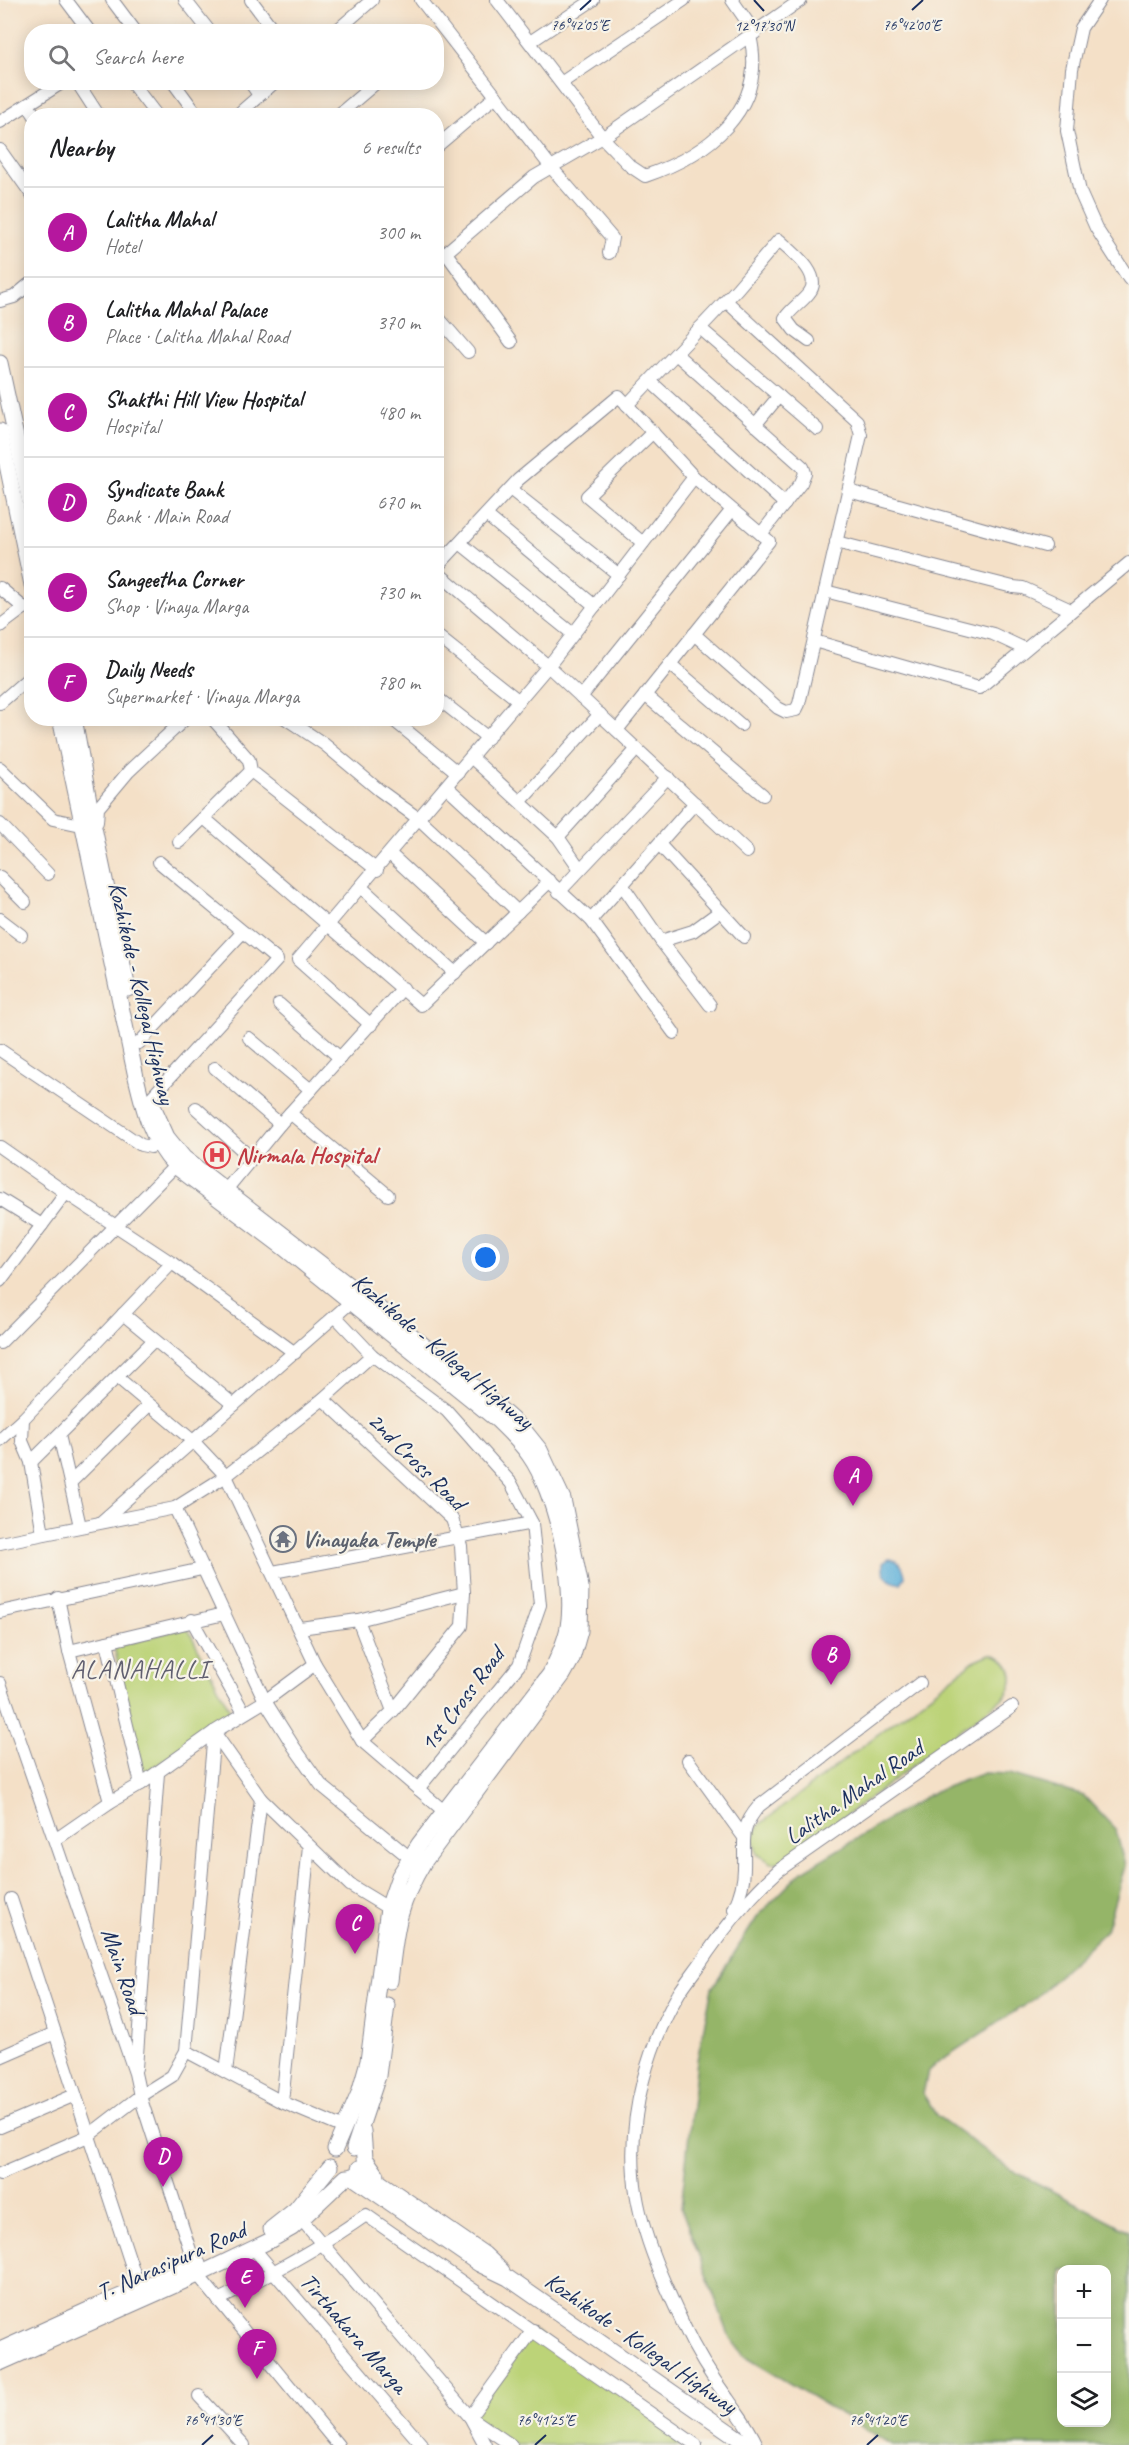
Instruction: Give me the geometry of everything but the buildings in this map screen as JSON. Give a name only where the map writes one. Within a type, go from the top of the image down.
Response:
[{"type":"main road","points":[[0,363],[24,441]]},
{"type":"main road","points":[[0,431],[24,546]]},
{"type":"main road","name":"Kozhikode - Kollegal Highway","points":[[62,726],[139,1043],[146,1102]]},
{"type":"main road","name":"Kozhikode - Kollegal Highway","points":[[75,726],[87,824],[152,1132],[184,1158],[222,1195],[498,1421],[530,1456],[542,1477],[552,1503],[569,1581],[568,1628],[550,1674],[410,1858],[399,1876],[388,1908],[389,1949],[378,2076],[354,2148]]},
{"type":"main road","name":"Kozhikode - Kollegal Highway","points":[[164,1142],[175,1166],[222,1195],[386,1314],[524,1430],[540,1450],[563,1499],[578,1567],[582,1607],[580,1631],[572,1659],[563,1675],[424,1862],[406,1894],[389,1949],[368,2061],[359,2093],[335,2149]]},
{"type":"main road","points":[[363,2122],[365,2158],[370,2167],[391,2189]]},
{"type":"main road","points":[[344,2146],[354,2148],[360,2157],[352,2174],[336,2175],[330,2167],[330,2157],[335,2149],[344,2146]]},
{"type":"main road","name":"T. Narasipura Road","points":[[0,2350],[140,2288],[197,2271],[284,2221],[313,2190],[330,2167]]},
{"type":"main road","name":"Kozhikode - Kollegal Highway","points":[[352,2174],[391,2189],[484,2254],[508,2278]]},
{"type":"main road","name":"Kozhikode - Kollegal Highway","points":[[352,2174],[374,2192],[479,2264],[508,2278],[748,2445]]},
{"type":"main road","name":"T. Narasipura Road","points":[[0,2363],[197,2271],[279,2236],[352,2174]]},
{"type":"main road","points":[[323,2198],[349,2190],[363,2189],[374,2192]]},
{"type":"street","points":[[66,0],[84,24]]},
{"type":"street","points":[[112,0],[130,24]]},
{"type":"street","points":[[185,0],[204,24]]},
{"type":"street","points":[[251,0],[269,24]]},
{"type":"street","points":[[344,24],[372,0]]},
{"type":"street","points":[[421,0],[435,24]]},
{"type":"street","points":[[530,42],[593,0]]},
{"type":"street","points":[[561,83],[684,0]]},
{"type":"street","points":[[502,2],[602,137],[630,166],[645,176],[665,169],[703,147],[730,125],[744,106],[755,55],[753,35],[732,0]]},
{"type":"street","points":[[444,254],[534,177],[602,137],[801,0]]},
{"type":"street","points":[[1100,0],[1081,28],[1072,69],[1067,131],[1080,192],[1096,228],[1129,279]]},
{"type":"street","points":[[444,36],[496,96],[550,167],[612,238],[609,253]]},
{"type":"street","points":[[34,108],[54,90]]},
{"type":"street","points":[[82,90],[94,108]]},
{"type":"street","points":[[137,90],[151,108]]},
{"type":"street","points":[[179,90],[192,108]]},
{"type":"street","points":[[256,90],[260,95]]},
{"type":"street","points":[[245,108],[266,90]]},
{"type":"street","points":[[346,108],[368,90]]},
{"type":"street","points":[[444,140],[496,96]]},
{"type":"street","points":[[0,122],[24,113]]},
{"type":"street","points":[[0,150],[24,184]]},
{"type":"street","points":[[627,405],[726,301],[779,240],[802,263],[813,279],[813,287],[809,294],[785,318],[794,330],[809,341]]},
{"type":"street","points":[[444,261],[511,342]]},
{"type":"street","points":[[0,301],[14,297],[24,289]]},
{"type":"street","points":[[694,634],[786,712],[796,710],[800,704],[861,435],[857,421],[726,301]]},
{"type":"street","points":[[444,324],[468,352]]},
{"type":"street","points":[[700,328],[817,429]]},
{"type":"street","points":[[676,354],[803,467],[805,474],[801,483],[761,534]]},
{"type":"street","points":[[651,382],[785,504]]},
{"type":"street","points":[[444,560],[510,489],[619,396],[694,477],[769,541],[617,730]]},
{"type":"street","points":[[755,425],[779,396]]},
{"type":"street","points":[[643,543],[587,496],[653,432]]},
{"type":"street","points":[[298,960],[362,888],[548,666],[694,477]]},
{"type":"street","points":[[510,489],[619,575]]},
{"type":"street","points":[[849,491],[1045,546]]},
{"type":"street","points":[[582,697],[732,510]]},
{"type":"street","points":[[486,515],[595,606]]},
{"type":"street","points":[[836,542],[1013,588],[1023,588],[1071,610]]},
{"type":"street","points":[[460,543],[573,634]]},
{"type":"street","points":[[814,640],[979,688],[1129,563]]},
{"type":"street","points":[[444,576],[548,666],[747,852]]},
{"type":"street","points":[[0,588],[24,604]]},
{"type":"street","points":[[825,591],[993,634],[1025,649]]},
{"type":"street","points":[[0,626],[24,610]]},
{"type":"street","points":[[444,641],[519,701]]},
{"type":"street","points":[[670,664],[741,725]]},
{"type":"street","points":[[0,703],[24,682]]},
{"type":"street","points":[[645,695],[763,795]]},
{"type":"street","points":[[444,703],[488,738]]},
{"type":"street","points":[[521,801],[600,714]]},
{"type":"street","points":[[0,768],[53,819],[87,824],[98,822],[98,808],[129,771],[177,726]]},
{"type":"street","points":[[219,726],[249,760],[251,771],[377,870]]},
{"type":"street","points":[[297,726],[324,744],[379,790],[419,819],[518,912]]},
{"type":"street","points":[[402,726],[458,773]]},
{"type":"street","points":[[558,837],[637,749]]},
{"type":"street","points":[[471,757],[558,837],[580,869]]},
{"type":"street","points":[[180,842],[251,771]]},
{"type":"street","points":[[559,892],[668,777]]},
{"type":"street","points":[[447,787],[591,920],[674,1033]]},
{"type":"street","points":[[591,920],[695,803]]},
{"type":"street","points":[[204,818],[422,1005],[550,881]]},
{"type":"street","points":[[3,833],[48,874]]},
{"type":"street","points":[[659,844],[744,937]]},
{"type":"street","points":[[390,854],[486,943]]},
{"type":"street","points":[[159,862],[277,960],[298,960],[371,1025]]},
{"type":"street","points":[[0,877],[25,902]]},
{"type":"street","points":[[622,886],[710,1005]]},
{"type":"street","points":[[362,888],[455,973]]},
{"type":"street","points":[[661,941],[693,931],[719,912]]},
{"type":"street","points":[[0,919],[21,935]]},
{"type":"street","points":[[139,1043],[243,932]]},
{"type":"street","points":[[146,1102],[277,960]]},
{"type":"street","points":[[222,1195],[280,1124],[403,988]]},
{"type":"street","points":[[279,1004],[340,1058]]},
{"type":"street","points":[[249,1038],[311,1090]]},
{"type":"street","points":[[0,1050],[130,1139],[151,1147],[164,1142]]},
{"type":"street","points":[[215,1068],[280,1124]]},
{"type":"street","points":[[196,1108],[251,1158]]},
{"type":"street","points":[[290,1113],[388,1195]]},
{"type":"street","points":[[0,1147],[172,1263],[295,1353]]},
{"type":"street","points":[[0,1343],[175,1166]]},
{"type":"street","points":[[0,1281],[66,1193]]},
{"type":"street","points":[[0,1199],[42,1225]]},
{"type":"street","points":[[0,1440],[23,1419],[172,1263]]},
{"type":"street","points":[[100,1523],[351,1302]]},
{"type":"street","points":[[123,1314],[234,1405]]},
{"type":"street","name":"1st Cross Road","points":[[336,1317],[372,1355],[447,1411],[511,1483],[532,1523],[540,1605],[519,1665],[418,1789]]},
{"type":"street","points":[[31,1462],[154,1340]]},
{"type":"street","points":[[0,1543],[175,1508],[226,1476],[323,1399],[372,1355]]},
{"type":"street","points":[[117,1377],[193,1441],[226,1476],[300,1628],[315,1664],[362,1741],[445,1812]]},
{"type":"street","name":"2nd Cross Road","points":[[323,1399],[452,1519],[461,1546],[464,1593],[462,1626],[393,1711],[362,1741]]},
{"type":"street","points":[[71,1482],[149,1405]]},
{"type":"street","points":[[23,1419],[22,1441],[31,1462],[43,1534]]},
{"type":"street","points":[[59,1435],[80,1526]]},
{"type":"street","points":[[175,1508],[265,1701],[321,1785],[410,1858]]},
{"type":"street","points":[[273,1572],[458,1535],[532,1523]]},
{"type":"street","points":[[0,1612],[202,1569]]},
{"type":"street","points":[[300,1628],[357,1620],[464,1593]]},
{"type":"street","points":[[58,1598],[69,1651],[110,1802]]},
{"type":"street","points":[[69,1651],[224,1614]]},
{"type":"street","points":[[192,1620],[244,1713]]},
{"type":"street","points":[[357,1620],[393,1711]]},
{"type":"street","points":[[107,1642],[141,1784]]},
{"type":"street","points":[[55,1840],[110,1802],[158,1773],[214,1732],[265,1701],[315,1664]]},
{"type":"street","name":"Main Road","points":[[0,1683],[135,2073],[140,2096],[197,2271]]},
{"type":"street","name":"Lalitha Mahal Road","points":[[729,1922],[742,1886],[743,1836],[750,1816],[759,1806],[920,1683]]},
{"type":"street","name":"Lalitha Mahal Road","points":[[757,2445],[749,2427],[712,2377],[684,2326],[651,2246],[641,2214],[634,2178],[633,2148],[640,2090],[651,2057],[679,1993],[746,1900],[779,1870],[1012,1707]]},
{"type":"street","points":[[214,1732],[261,1799],[350,1885],[388,1908]]},
{"type":"street","points":[[0,2174],[88,2136],[140,2096],[172,2076],[186,2051],[214,1732]]},
{"type":"street","points":[[688,1760],[743,1836]]},
{"type":"street","points":[[135,2073],[158,1773]]},
{"type":"street","points":[[226,2072],[261,1799]]},
{"type":"street","points":[[282,2102],[309,1846]]},
{"type":"street","points":[[11,1899],[140,2288]]},
{"type":"street","points":[[0,2057],[55,2033]]},
{"type":"street","points":[[186,2051],[282,2102],[344,2128]]},
{"type":"street","points":[[0,2127],[75,2095]]},
{"type":"street","points":[[218,2300],[274,2273],[323,2245],[366,2215],[696,2445]]},
{"type":"street","points":[[301,2219],[470,2417],[485,2445]]},
{"type":"street","name":"Tirthakara Marga","points":[[254,2248],[422,2445]]},
{"type":"street","points":[[197,2271],[218,2300],[338,2445]]},
{"type":"street","points":[[470,2417],[533,2330]]},
{"type":"street","points":[[199,2396],[244,2445]]},
{"type":"street","points":[[470,2417],[511,2445]]},
{"type":"green space","points":[[187,1627],[232,1714],[144,1774],[114,1647]]},
{"type":"green space","points":[[990,1654],[1004,1660],[1011,1672],[1011,1685],[1003,1698],[787,1860],[772,1863],[757,1854],[753,1837],[759,1825],[974,1661]]},
{"type":"green space","points":[[984,1773],[1010,1774],[1084,1796],[1116,1830],[1125,1866],[1106,1930],[1034,1999],[938,2062],[928,2071],[923,2094],[936,2115],[1010,2169],[1129,2231],[1129,2445],[892,2445],[744,2356],[730,2338],[681,2208],[697,2060],[712,1988],[758,1916],[801,1872],[935,1791]]},
{"type":"green space","points":[[533,2330],[693,2445],[511,2445],[470,2417]]},
{"type":"water","points":[[889,1559],[898,1562],[902,1567],[905,1577],[901,1583],[893,1582],[885,1575],[883,1563]]},
{"type":"place","name":"Nirmala Hospital","points":[[217,1155]]},
{"type":"place","name":"Lalitha Mahal","points":[[853,1506]]},
{"type":"place","name":"Vinayaka Temple","points":[[283,1539]]},
{"type":"place","name":"Lalitha Mahal Palace","points":[[831,1685]]},
{"type":"place","name":"Shakthi Hill View Hospital","points":[[355,1954]]},
{"type":"place","name":"Syndicate Bank","points":[[163,2187]]},
{"type":"place","name":"Sangeetha Corner","points":[[245,2308]]},
{"type":"place","name":"Daily Needs","points":[[257,2379]]},
{"type":"district","name":"ALANAHALLI","points":[[140,1669]]}]
